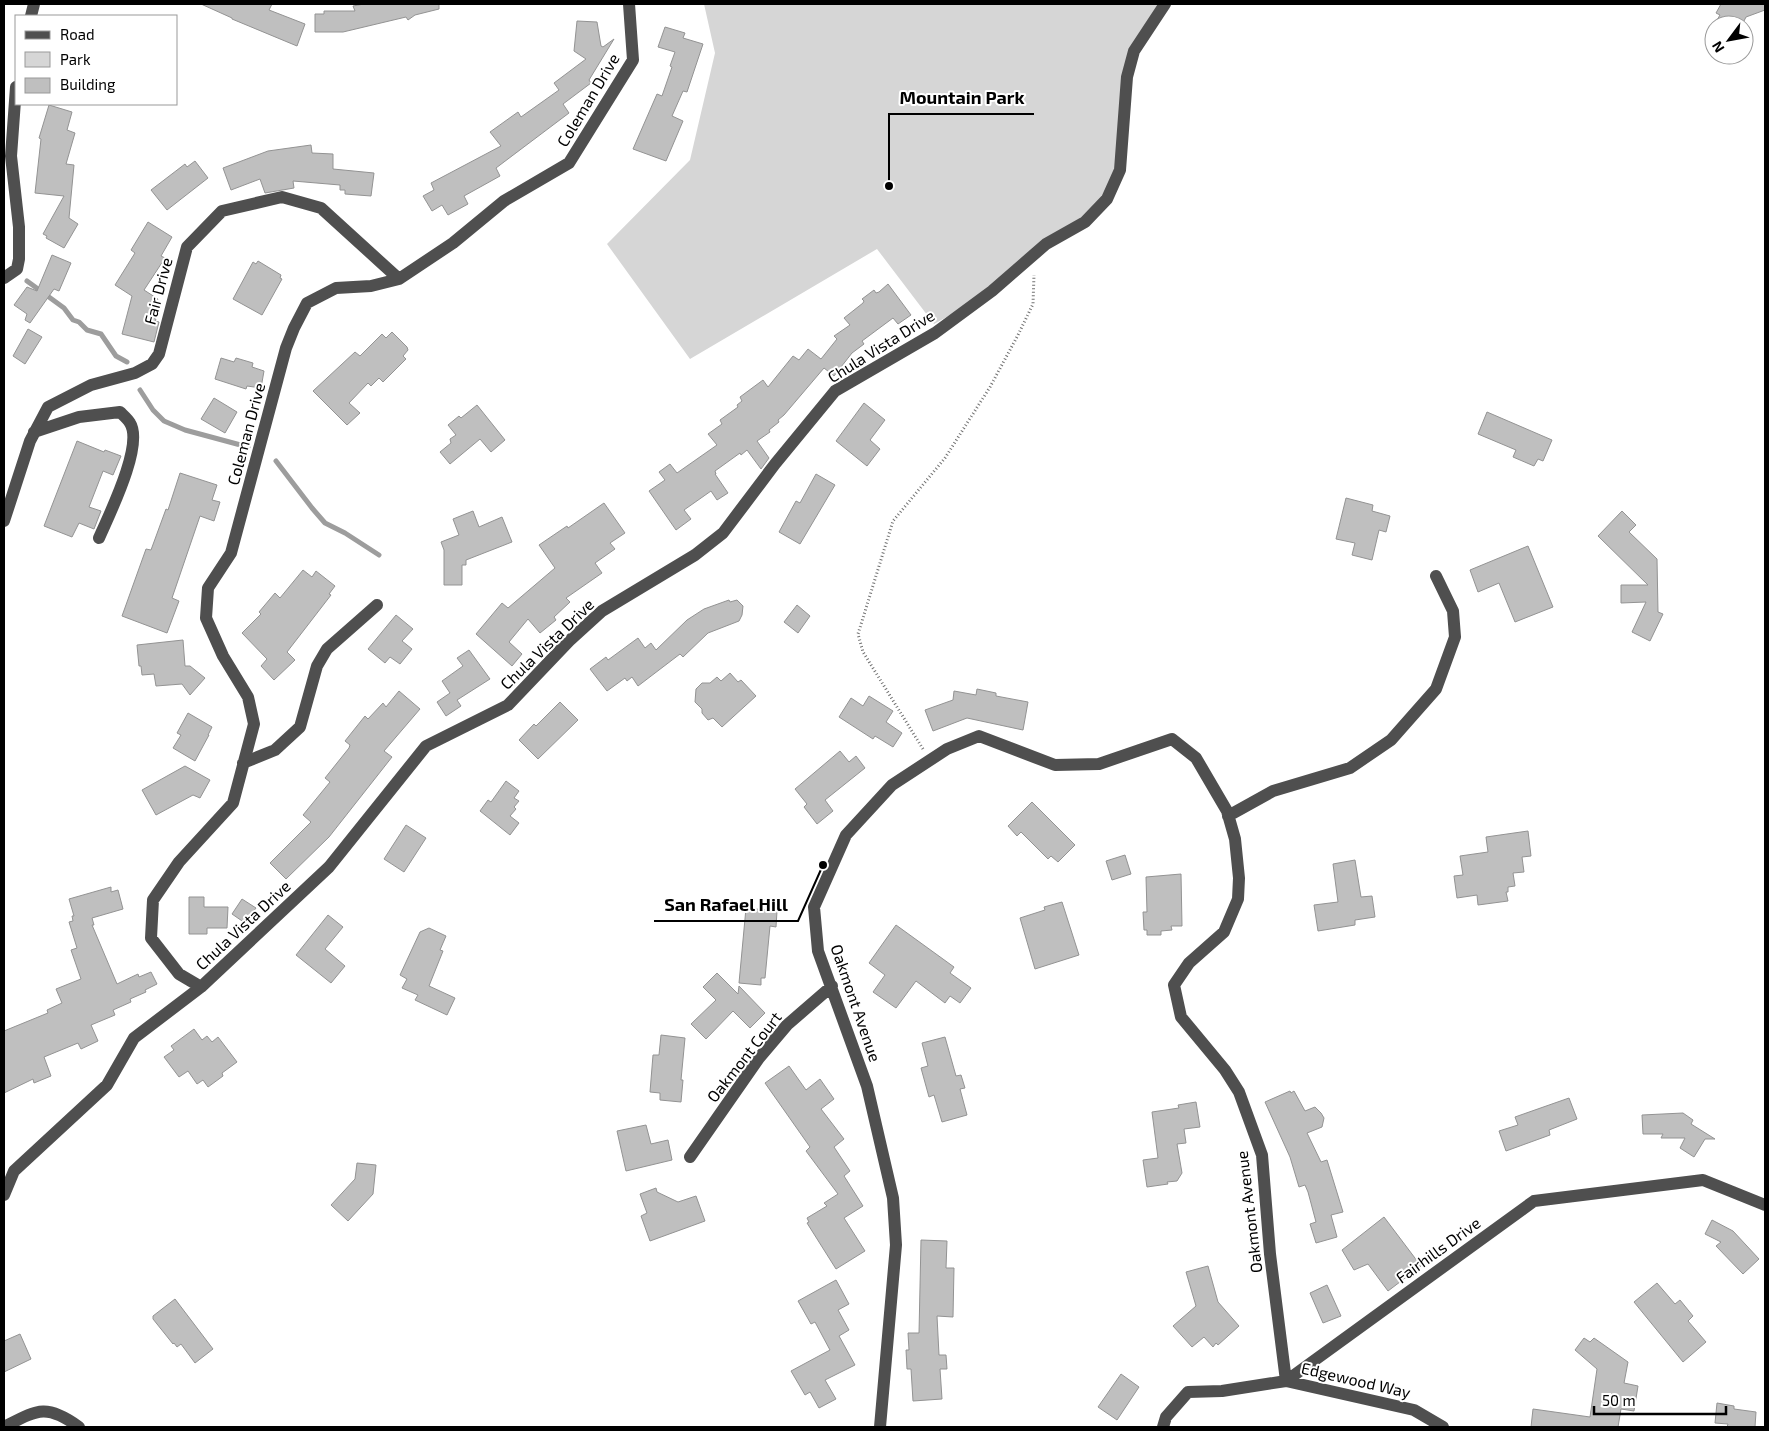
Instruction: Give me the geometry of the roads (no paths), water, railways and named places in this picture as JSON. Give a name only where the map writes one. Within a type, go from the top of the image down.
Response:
[{"type":"street","name":"Coleman Drive","points":[[201,988],[179,974],[151,938],[153,900],[179,862],[233,803],[254,724],[248,697],[223,656],[206,618],[208,588],[231,553],[286,348],[294,328],[308,303],[336,288],[370,286],[399,279],[453,243],[504,201],[569,163],[633,60],[629,4]]},
{"type":"street","name":"Chula Vista Drive","points":[[4,1195],[14,1171],[107,1085],[134,1038],[201,988],[328,867],[426,746],[508,705],[602,611],[694,555],[723,533],[775,464],[835,391],[935,333],[992,291],[1046,244],[1085,222],[1107,199],[1120,170],[1127,78],[1134,51],[1165,4]]},
{"type":"street","points":[[4,278],[17,269],[19,259],[19,227],[11,156],[15,101]]},
{"type":"street","name":"Fair Drive","points":[[4,521],[34,432],[48,406],[90,385],[135,373],[152,364],[159,354],[187,247],[222,211],[282,197],[321,208],[399,279]]},
{"type":"street","points":[[34,432],[79,417],[120,412],[131,424],[134,446],[122,483],[99,538]]},
{"type":"street","points":[[1228,816],[1273,790],[1350,768],[1391,740],[1417,711],[1436,689],[1455,637],[1453,610],[1436,576]]},
{"type":"street","points":[[243,763],[276,750],[300,727],[317,666],[327,649],[377,605]]},
{"type":"street","name":"Oakmont Avenue","points":[[880,1427],[896,1246],[893,1198],[867,1086],[818,951],[814,907],[846,835],[892,785],[947,749],[978,736],[1055,765],[1099,764],[1172,739],[1196,758],[1228,816],[1239,861],[1238,899],[1224,932],[1189,963],[1174,985],[1181,1017],[1225,1070],[1239,1092],[1262,1155],[1270,1254],[1286,1381]]},
{"type":"street","name":"Oakmont Court","points":[[690,1157],[759,1058],[787,1024],[832,986]]},
{"type":"street","name":"Fairhills Drive","points":[[1163,1427],[1166,1417],[1188,1392],[1222,1392],[1286,1381],[1534,1201],[1703,1180],[1765,1205]]},
{"type":"street","name":"Edgewood Way","points":[[1286,1381],[1414,1410],[1443,1427]]},
{"type":"street","points":[[4,1427],[32,1413],[53,1412],[79,1427]]},
{"type":"waterway","points":[[27,281],[64,308],[73,320],[79,322],[87,330],[101,334],[116,356],[127,362]]},
{"type":"waterway","points":[[140,390],[153,410],[164,421],[185,430],[248,447]]},
{"type":"waterway","points":[[276,461],[325,523],[345,533],[379,555]]},
{"type":"place","name":"Mountain Park","points":[[889,186]]},
{"type":"place","name":"San Rafael Hill","points":[[823,865]]}]
